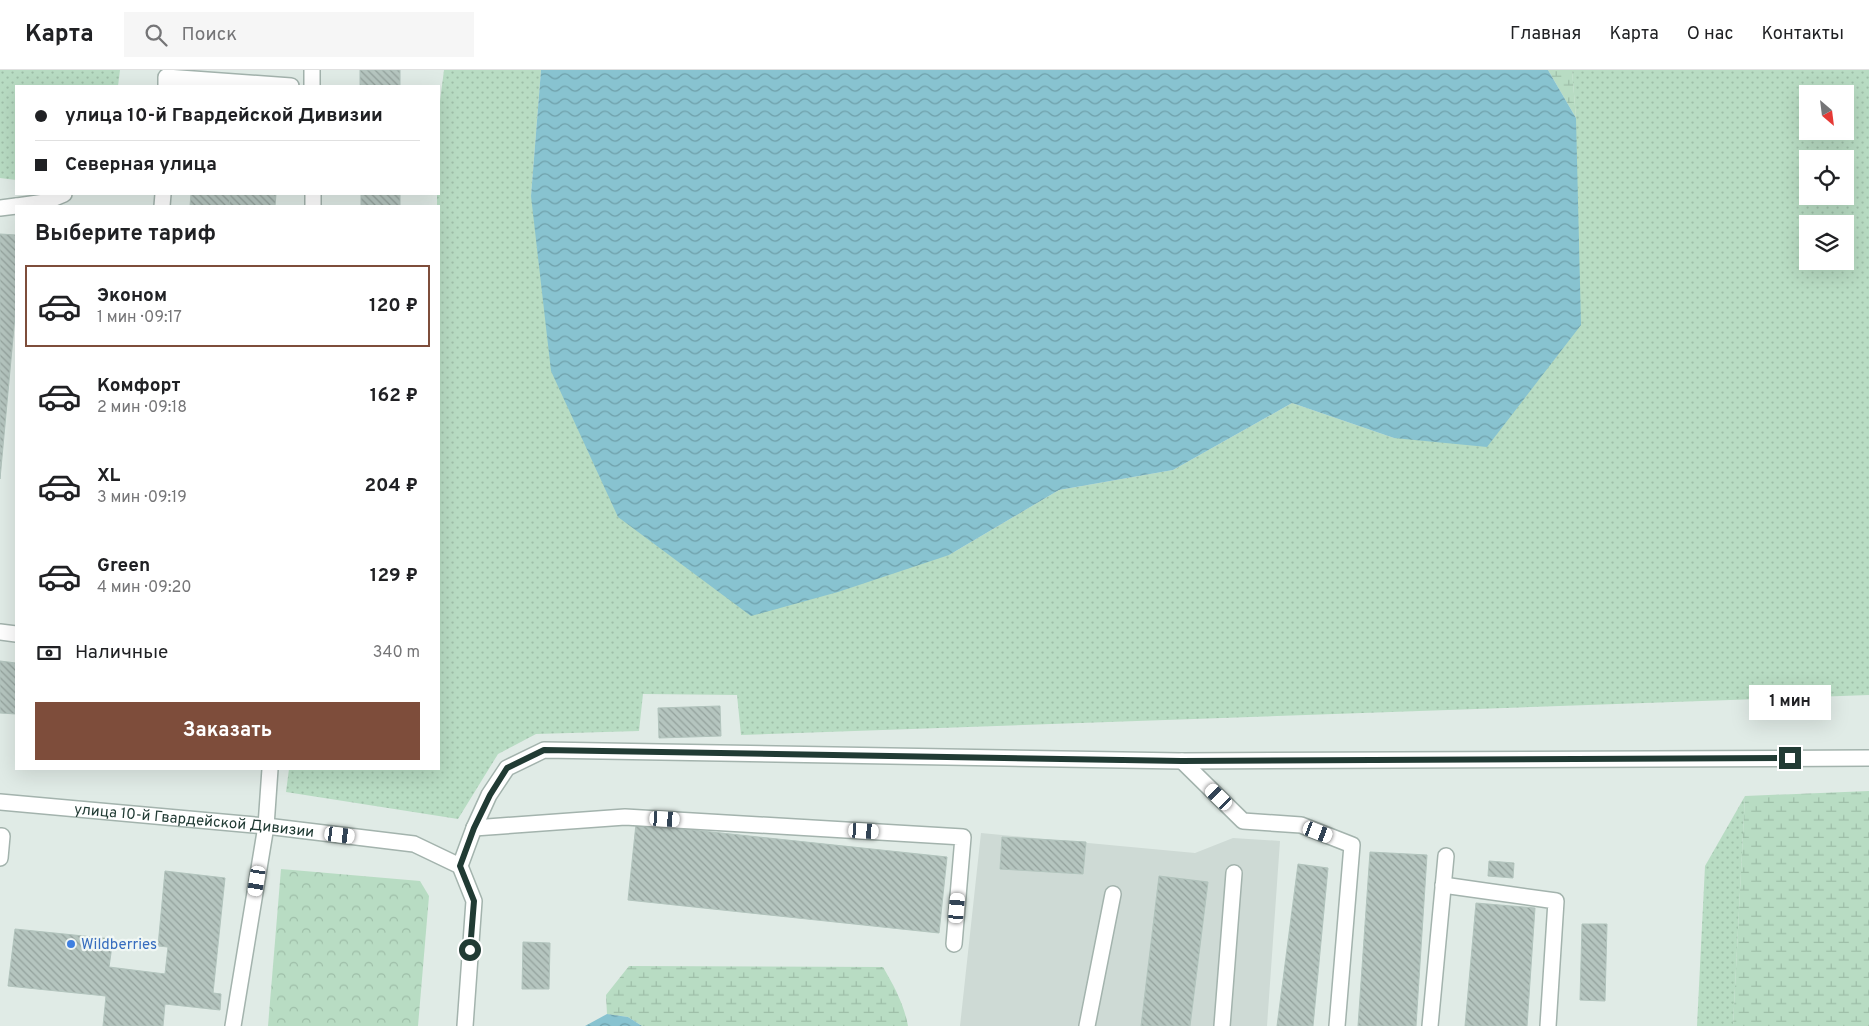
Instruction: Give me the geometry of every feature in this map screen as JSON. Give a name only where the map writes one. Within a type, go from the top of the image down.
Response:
[{"type":"street","points":[[312,70],[312,85]]},
{"type":"street","points":[[166,85],[166,77],[277,85]]},
{"type":"street","points":[[31,205],[45,204],[62,195]]},
{"type":"street","points":[[0,208],[15,206]]},
{"type":"street","points":[[0,632],[15,634]]},
{"type":"street","points":[[465,1026],[474,901],[460,866],[474,828],[490,795],[507,768],[544,750],[1182,761],[1869,758]]},
{"type":"street","points":[[1182,761],[1243,821],[1302,825],[1352,845],[1337,1026]]},
{"type":"street","points":[[233,1026],[266,826],[270,770]]},
{"type":"street","name":"улица 10-й Гвардейской Дивизии","points":[[0,802],[266,826],[414,844],[460,866]]},
{"type":"street","points":[[474,828],[625,817],[963,837],[954,944]]},
{"type":"street","points":[[0,836],[2,836],[0,858]]},
{"type":"street","points":[[1430,1026],[1446,856]]},
{"type":"street","points":[[1222,1026],[1234,874]]},
{"type":"street","points":[[1443,885],[1556,901],[1548,1026]]},
{"type":"street","points":[[1087,1026],[1113,894]]},
{"type":"shaded area","points":[[981,833],[1195,853],[1233,838],[1280,841],[1267,1026],[960,1026]]},
{"type":"green space","points":[[0,70],[120,70],[118,85],[15,85],[15,180],[0,178]]},
{"type":"green space","points":[[444,70],[541,70],[531,196],[949,555],[1059,490],[1173,470],[1292,403],[1394,438],[1576,118],[1572,70],[1869,70],[1869,695],[741,735],[737,695],[643,694],[639,731],[536,734],[498,754],[458,819],[286,792],[289,770],[440,770],[440,205],[437,205],[437,195],[440,195],[440,101]]},
{"type":"green space","points":[[1548,70],[1572,70],[1576,118]]},
{"type":"green space","points":[[1869,791],[1869,1026],[1733,1026],[1745,796]]},
{"type":"green space","points":[[1745,796],[1733,1026],[1697,1026],[1705,866]]},
{"type":"green space","points":[[281,869],[420,881],[429,896],[418,1026],[268,1026]]},
{"type":"green space","points":[[629,966],[883,967],[895,988],[908,1026],[642,1026],[628,1017],[607,1014],[606,995]]},
{"type":"water","points":[[541,70],[1548,70],[1576,118],[1581,325],[1487,447],[1394,438],[1292,403],[1173,470],[1059,490],[949,555],[838,592],[751,616],[618,517],[551,371],[531,196]]},
{"type":"water","points":[[607,1014],[628,1017],[642,1026],[585,1026]]},
{"type":"building","points":[[360,70],[400,70],[400,85],[360,85]]},
{"type":"building","points":[[191,195],[230,195],[229,205],[190,205]]},
{"type":"building","points":[[230,195],[276,195],[275,205],[229,205]]},
{"type":"building","points":[[361,195],[400,195],[400,205],[361,205]]},
{"type":"building","points":[[0,234],[15,235],[15,316],[0,479]]},
{"type":"building","points":[[0,661],[15,663],[15,714],[0,713]]},
{"type":"building","points":[[720,706],[721,736],[659,738],[658,708]]},
{"type":"building","points":[[636,824],[947,857],[939,933],[628,900]]},
{"type":"building","points":[[1002,837],[1086,842],[1083,874],[1000,869]]},
{"type":"building","points":[[1370,852],[1427,855],[1416,1026],[1358,1026]]},
{"type":"building","points":[[1489,861],[1514,863],[1513,878],[1488,876]]},
{"type":"building","points":[[1298,864],[1328,868],[1313,1026],[1277,1026]]},
{"type":"building","points":[[165,871],[225,878],[213,993],[221,994],[220,1010],[165,1004],[163,1026],[103,1026],[106,996],[8,986],[15,929],[113,939],[109,967],[165,974],[168,947],[158,946]]},
{"type":"building","points":[[1159,876],[1208,882],[1190,1026],[1141,1026]]},
{"type":"building","points":[[1476,903],[1535,908],[1527,1026],[1465,1026]]},
{"type":"building","points":[[1582,924],[1607,924],[1605,1001],[1580,1000]]},
{"type":"building","points":[[523,942],[550,943],[549,989],[522,989]]},
{"type":"place","name":"Wildberries","points":[[71,944]]},
{"type":"route","points":[[470,950],[474,901],[460,866],[474,828],[490,795],[507,768],[544,750],[1182,761],[1790,758]]}]
